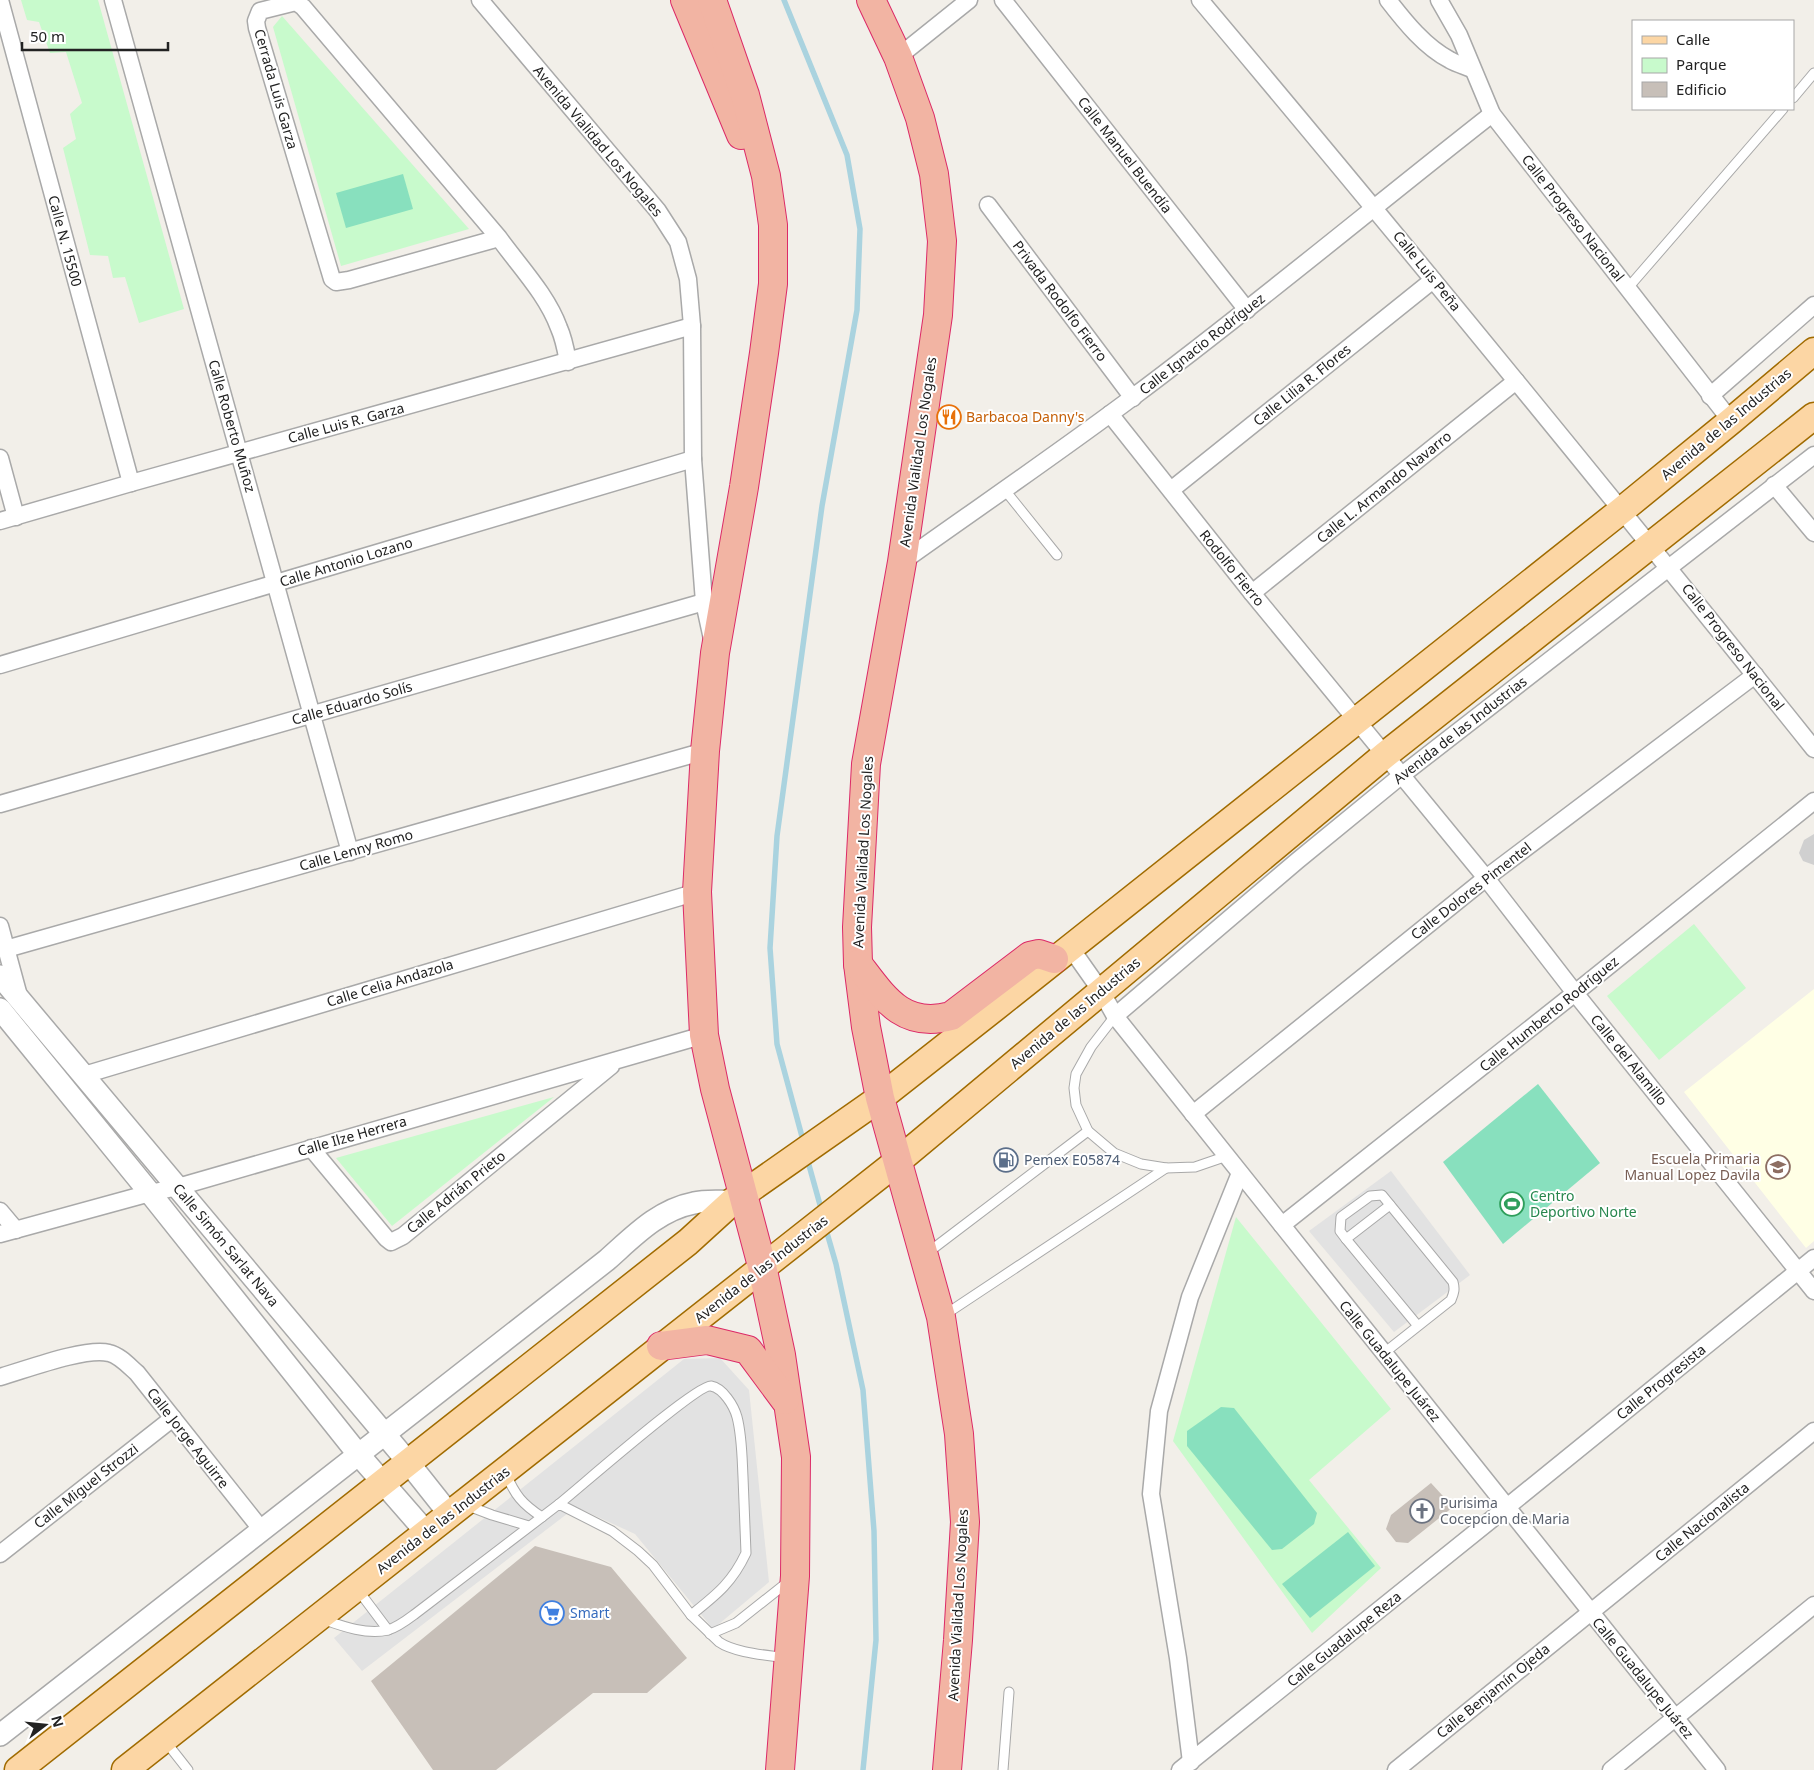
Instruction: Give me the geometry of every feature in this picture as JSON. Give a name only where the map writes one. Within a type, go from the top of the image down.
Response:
[{"type":"highway","points":[[685,0],[742,136],[766,176]]},
{"type":"highway","name":"Avenida Vialidad Los Nogales","points":[[712,0],[745,95],[766,176],[773,225],[773,284],[744,487],[715,653],[705,751],[697,892],[704,1035],[738,1198],[762,1266],[780,1355],[796,1456],[795,1576],[780,1770]]},
{"type":"highway","name":"Avenida Vialidad Los Nogales","points":[[871,0],[898,57],[920,118],[934,174],[942,240],[938,315],[902,562],[866,764],[857,928],[858,964],[866,1027],[880,1098],[941,1317],[959,1434],[965,1522],[958,1640],[947,1770]]},
{"type":"highway","points":[[858,964],[884,998],[902,1012],[919,1019],[938,1019],[951,1016],[1030,956],[1062,953]]},
{"type":"highway","points":[[661,1346],[707,1340],[748,1350],[788,1403]]},
{"type":"main road","name":"Avenida de las Industrias","points":[[18,1770],[688,1242],[738,1198],[880,1098],[1622,510],[1731,422],[1814,351]]},
{"type":"main road","name":"Avenida de las Industrias","points":[[126,1770],[762,1266],[844,1205],[1385,754],[1814,416]]},
{"type":"street","name":"Calle N. 15500","points":[[0,0],[131,483]]},
{"type":"street","name":"Calle Roberto Muñoz","points":[[113,0],[350,852]]},
{"type":"street","name":"Avenida Vialidad Los Nogales","points":[[480,0],[658,211],[678,242],[688,278],[692,326],[692,459],[704,602],[715,653]]},
{"type":"street","points":[[898,57],[969,0]]},
{"type":"street","name":"Calle Manuel Buendía","points":[[1003,0],[1246,310]]},
{"type":"street","name":"Calle Luis Peña","points":[[1200,0],[1374,206],[1651,546]]},
{"type":"street","points":[[1388,0],[1410,29],[1449,60],[1472,69]]},
{"type":"street","name":"Calle Progreso Nacional","points":[[1439,0],[1459,34],[1492,114],[1731,422]]},
{"type":"street","name":"Cerrada Luis Garza","points":[[499,238],[349,280],[336,282],[332,280],[257,28],[256,21],[260,11],[289,3],[296,2],[300,4],[499,238],[547,302],[560,328],[568,362]]},
{"type":"street","name":"Calle Ignacio Rodríguez","points":[[902,562],[1132,398],[1246,310],[1374,206],[1492,114]]},
{"type":"street","name":"Privada Rodolfo Fierro","points":[[988,205],[1132,398]]},
{"type":"street","name":"Calle Lilia R. Flores","points":[[1171,490],[1433,280]]},
{"type":"street","points":[[1710,396],[1814,305]]},
{"type":"street","name":"Calle Luis R. Garza","points":[[0,522],[131,483],[692,326]]},
{"type":"street","name":"Calle L. Armando Navarro","points":[[1252,593],[1516,381]]},
{"type":"street","name":"Rodolfo Fierro","points":[[1110,414],[1356,720]]},
{"type":"street","name":"Avenida de las Industrias","points":[[1115,1016],[1297,861],[1402,775],[1814,455]]},
{"type":"street","points":[[0,458],[16,517]]},
{"type":"street","name":"Calle Antonio Lozano","points":[[0,665],[692,459]]},
{"type":"street","points":[[1774,485],[1814,533]]},
{"type":"street","name":"Calle Progreso Nacional","points":[[1651,546],[1669,566],[1814,749]]},
{"type":"street","name":"Calle Eduardo Solís","points":[[0,804],[704,602]]},
{"type":"street","name":"Calle Dolores Pimentel","points":[[1193,1114],[1486,878],[1754,675]]},
{"type":"street","name":"Avenida de las Industrias","points":[[1356,720],[1385,754]]},
{"type":"street","name":"Calle Lenny Romo","points":[[6,950],[705,751]]},
{"type":"street","name":"Calle del Alamillo","points":[[1385,754],[1486,878],[1575,993],[1814,1291]]},
{"type":"street","name":"Calle Humberto Rodríguez","points":[[1282,1225],[1814,801]]},
{"type":"street","name":"Calle Celia Andazola","points":[[84,1075],[697,892]]},
{"type":"street","points":[[0,926],[20,1000]]},
{"type":"street","name":"Calle Guadalupe Juárez","points":[[1062,953],[1101,992],[1115,1016],[1717,1770]]},
{"type":"street","name":"Calle Simón Sarlat Nava","points":[[0,976],[383,1433],[408,1462],[457,1509]]},
{"type":"street","name":"Calle Simón Sarlat Nava","points":[[0,1009],[150,1193],[358,1454],[426,1532]]},
{"type":"street","name":"Calle Ilze Herrera","points":[[8,1232],[178,1187],[616,1062],[704,1035]]},
{"type":"street","name":"Calle Adrián Prieto","points":[[312,1148],[391,1242],[402,1236],[616,1062]]},
{"type":"street","points":[[1185,1766],[1178,1658],[1151,1494],[1159,1411],[1188,1307],[1240,1173]]},
{"type":"street","points":[[0,1735],[383,1433],[607,1260],[652,1220],[673,1209],[695,1202],[738,1198]]},
{"type":"street","points":[[0,1211],[8,1232]]},
{"type":"street","name":"Calle Progresista","points":[[1508,1507],[1814,1258]]},
{"type":"street","name":"Calle Jorge Aguirre","points":[[0,1377],[88,1351],[109,1353],[116,1356],[137,1373],[261,1529]]},
{"type":"street","name":"Calle Miguel Strozzi","points":[[0,1554],[173,1418]]},
{"type":"street","name":"Calle Nacionalista","points":[[1590,1613],[1814,1432]]},
{"type":"street","name":"Calle Guadalupe Reza","points":[[1185,1766],[1508,1507]]},
{"type":"street","points":[[1610,1770],[1814,1605]]},
{"type":"street","name":"Calle Benjamín Ojeda","points":[[1396,1770],[1590,1613]]},
{"type":"lane","points":[[1794,97],[1814,73]]},
{"type":"lane","points":[[1628,289],[1782,110]]},
{"type":"lane","points":[[1004,489],[1057,555]]},
{"type":"lane","points":[[1115,1016],[1091,1047],[1076,1074],[1074,1088],[1076,1105],[1088,1131],[1114,1154],[1140,1164],[1166,1168],[1195,1167],[1227,1156]]},
{"type":"lane","points":[[924,1255],[1088,1131]]},
{"type":"lane","points":[[941,1317],[1166,1168]]},
{"type":"lane","points":[[1384,1353],[1451,1300],[1454,1294],[1454,1287],[1453,1282],[1382,1195],[1370,1196],[1341,1217],[1340,1231],[1418,1326]]},
{"type":"lane","points":[[1346,1239],[1390,1205]]},
{"type":"lane","points":[[318,1618],[367,1631],[388,1630],[410,1618],[559,1504],[682,1402],[705,1386],[713,1386],[726,1396],[737,1415],[742,1453],[746,1553],[739,1567],[724,1588],[692,1615]]},
{"type":"lane","points":[[505,1471],[514,1491],[526,1506],[542,1516]]},
{"type":"lane","points":[[559,1504],[612,1530],[623,1538],[653,1565],[692,1615],[724,1646],[789,1658]]},
{"type":"lane","points":[[457,1509],[492,1515],[529,1526]]},
{"type":"lane","points":[[710,1634],[736,1623],[795,1576]]},
{"type":"lane","points":[[356,1588],[388,1630]]},
{"type":"lane","points":[[1003,1770],[1008,1692]]},
{"type":"lane","points":[[164,1740],[188,1770]]},
{"type":"shaded area","points":[[1814,834],[1814,865],[1803,861],[1799,853],[1804,840]]},
{"type":"shaded area","name":"Escuela Primaria Manual Lopez Davila","points":[[1814,989],[1814,1241],[1806,1248],[1684,1092]]},
{"type":"shaded area","points":[[1391,1171],[1470,1275],[1394,1332],[1309,1231]]},
{"type":"shaded area","points":[[720,1358],[749,1390],[769,1582],[713,1629],[635,1534],[576,1507],[362,1671],[334,1638],[684,1359]]},
{"type":"green space","points":[[21,0],[98,0],[184,309],[139,323],[125,277],[113,278],[108,256],[90,255],[63,148],[76,139],[70,114],[82,103],[66,52],[50,53],[39,22],[27,20]]},
{"type":"green space","points":[[282,16],[469,229],[341,266],[273,27]]},
{"type":"green space","points":[[403,174],[413,209],[346,228],[336,193]]},
{"type":"green space","points":[[1694,924],[1746,988],[1659,1060],[1607,996]]},
{"type":"green space","name":"Centro Deportivo Norte","points":[[1538,1084],[1600,1163],[1503,1244],[1443,1162]]},
{"type":"green space","points":[[554,1097],[392,1226],[336,1158]]},
{"type":"green space","points":[[1236,1217],[1391,1409],[1309,1480],[1381,1568],[1312,1633],[1173,1441]]},
{"type":"green space","points":[[1221,1407],[1234,1408],[1317,1513],[1314,1524],[1282,1549],[1272,1550],[1187,1446],[1187,1431]]},
{"type":"green space","points":[[1348,1532],[1375,1566],[1310,1618],[1282,1584]]},
{"type":"building","name":"Purisima Cocepcion de Maria","points":[[1431,1483],[1453,1507],[1408,1543],[1396,1542],[1386,1529],[1391,1515]]},
{"type":"building","name":"Smart","points":[[535,1546],[611,1567],[687,1658],[647,1693],[593,1693],[496,1770],[433,1770],[371,1681]]},
{"type":"waterway","points":[[784,0],[847,155],[860,229],[857,310],[822,506],[777,836],[770,948],[777,1044],[804,1144]]},
{"type":"waterway","points":[[807,1158],[822,1212]]},
{"type":"waterway","points":[[825,1226],[836,1264],[863,1390],[874,1531],[876,1640],[863,1770]]},
{"type":"place","name":"Barbacoa Danny's","points":[[949,417]]},
{"type":"place","name":"Pemex E05874","points":[[1006,1160]]},
{"type":"place","name":"Escuela Primaria Manual Lopez Davila","points":[[1778,1167]]},
{"type":"place","name":"Centro Deportivo Norte","points":[[1512,1204]]},
{"type":"place","name":"Purisima Cocepcion de Maria","points":[[1422,1511]]},
{"type":"place","name":"Smart","points":[[552,1613]]}]
